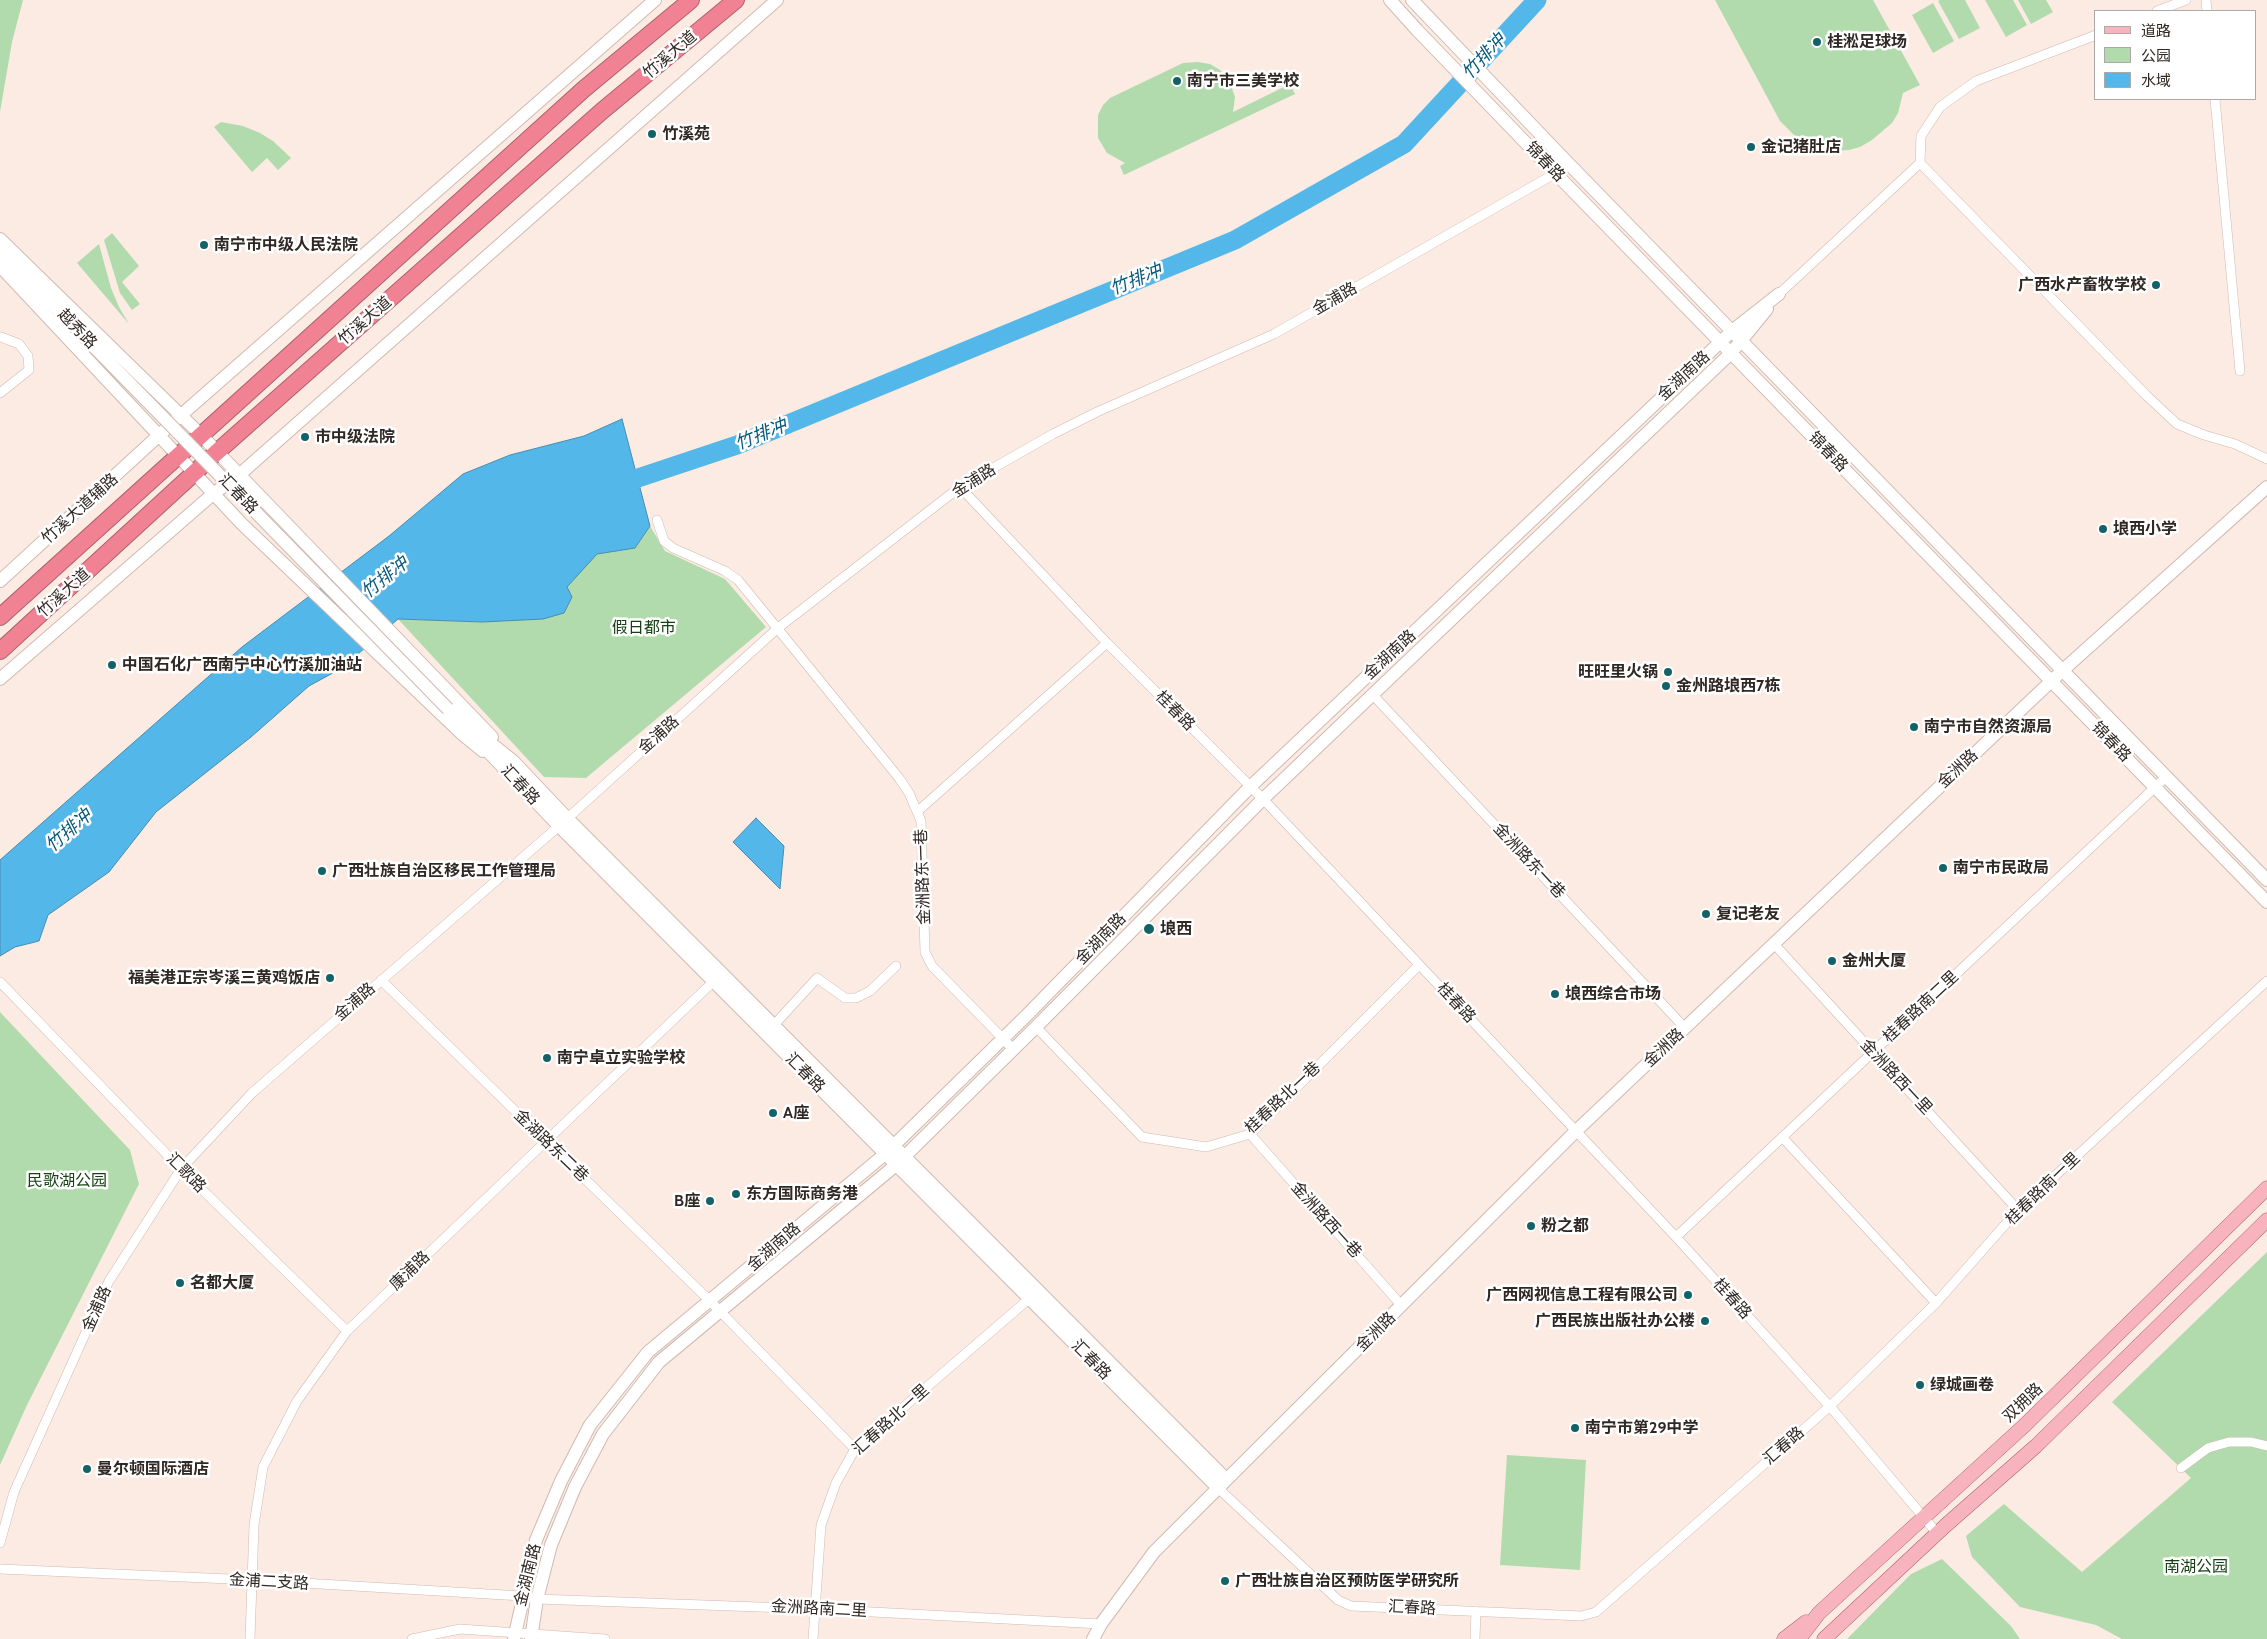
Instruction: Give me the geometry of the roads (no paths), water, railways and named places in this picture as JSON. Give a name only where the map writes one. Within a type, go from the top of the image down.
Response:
[{"type":"highway","name":"竹溪大道","points":[[0,617],[584,89],[691,0]]},
{"type":"highway","name":"竹溪大道","points":[[0,651],[217,452],[602,111],[736,0]]},
{"type":"main road","name":"竹溪大道辅路","points":[[0,581],[180,416],[655,0]]},
{"type":"main road","points":[[0,679],[213,494],[239,475],[777,0]]},
{"type":"main road","name":"锦春路","points":[[1390,0],[1524,141],[2267,902]]},
{"type":"main road","name":"锦春路","points":[[1412,0],[1536,131],[2267,880]]},
{"type":"main road","points":[[0,240],[201,435],[477,719],[508,765]]},
{"type":"main road","name":"越秀路","points":[[0,252],[153,407]]},
{"type":"main road","points":[[0,266],[178,458],[291,571],[461,733],[508,765]]},
{"type":"main road","name":"金湖南路","points":[[515,1636],[522,1596],[536,1540],[561,1481],[590,1425],[648,1352],[889,1149],[1002,1038],[1250,786],[1720,342],[1779,294]]},
{"type":"main road","name":"金湖南路","points":[[531,1637],[537,1599],[550,1545],[575,1487],[603,1434],[659,1362],[720,1313],[900,1160],[1036,1028],[1262,799],[1731,353],[1779,294]]},
{"type":"main road","name":"汇春路","points":[[153,407],[448,709],[508,765],[714,981],[889,1149],[1222,1484]]},
{"type":"main road","name":"金洲路","points":[[1093,1639],[1101,1624],[1154,1552],[1576,1131],[2051,681],[2267,486]]},
{"type":"main road","name":"汇春路","points":[[563,822],[774,1025],[889,1149]]},
{"type":"main road","name":"汇春路","points":[[900,1160],[1030,1298],[1222,1484]]},
{"type":"main road","name":"双拥路","points":[[1799,1639],[1819,1613],[1923,1516],[2025,1425],[2267,1188]]},
{"type":"main road","points":[[1824,1639],[1834,1633],[1937,1533],[2036,1446],[2267,1220]]},
{"type":"main road","points":[[1784,1639],[1819,1613]]},
{"type":"street","points":[[2159,10],[2186,0]]},
{"type":"street","points":[[2094,36],[1976,81],[1940,107],[1922,136],[1920,163],[2147,396],[2177,424],[2204,435],[2236,444],[2267,459]]},
{"type":"street","points":[[2215,100],[2240,371]]},
{"type":"street","name":"金湖南路","points":[[1779,294],[1920,163]]},
{"type":"street","name":"金浦路","points":[[0,1543],[14,1492],[109,1281],[181,1169],[252,1092],[563,822],[778,628],[960,487],[1097,412],[1274,334],[1556,173]]},
{"type":"street","points":[[0,393],[29,370],[28,356],[19,344],[1,337]]},
{"type":"street","name":"桂春路","points":[[960,487],[1107,643],[1250,786],[1676,1237],[1829,1407],[1937,1533]]},
{"type":"street","name":"金洲路东一巷","points":[[657,520],[664,541],[672,548],[725,571],[738,580],[899,778],[918,811],[922,835],[925,952],[932,966],[1013,1049]]},
{"type":"street","points":[[918,811],[1107,643]]},
{"type":"street","name":"金洲路东一巷","points":[[1372,694],[1685,1028]]},
{"type":"street","name":"桂春路南二里","points":[[1676,1237],[2166,777]]},
{"type":"street","name":"金洲路西一里","points":[[1774,944],[2018,1210]]},
{"type":"street","name":"桂春路北一巷","points":[[1036,1028],[1142,1137],[1206,1147],[1250,1134],[1419,964]]},
{"type":"street","points":[[774,1025],[818,978],[844,998],[856,998],[870,991],[896,966]]},
{"type":"street","name":"金湖路东二巷","points":[[381,980],[710,1301],[854,1449]]},
{"type":"street","name":"康浦路","points":[[250,1639],[254,1525],[263,1467],[297,1401],[347,1331],[714,981]]},
{"type":"street","name":"桂春路南一里","points":[[1829,1407],[1936,1303],[2018,1210],[2267,981]]},
{"type":"street","name":"汇歌路","points":[[0,982],[181,1169],[347,1331]]},
{"type":"street","name":"金洲路西一巷","points":[[1250,1134],[1402,1306]]},
{"type":"street","points":[[1782,1137],[1936,1303]]},
{"type":"street","name":"汇春路北一里","points":[[813,1639],[821,1525],[836,1483],[854,1449],[1030,1298]]},
{"type":"street","name":"汇春路","points":[[1222,1484],[1338,1600],[1351,1606],[1581,1616],[1596,1612],[1829,1407]]},
{"type":"street","points":[[2181,1468],[2208,1448],[2229,1442],[2251,1442],[2267,1446]]},
{"type":"street","name":"金浦二支路","points":[[0,1569],[253,1580],[522,1596],[537,1599]]},
{"type":"street","name":"金洲路南二里","points":[[537,1599],[815,1608],[1101,1624]]},
{"type":"street","points":[[1475,1639],[1476,1611]]},
{"type":"street","points":[[412,1639],[460,1629],[515,1636],[605,1639]]},
{"type":"water","points":[[622,419],[650,526],[635,548],[597,554],[567,587],[572,597],[564,613],[543,619],[482,622],[398,619],[342,668],[309,686],[251,737],[156,812],[109,872],[48,915],[39,941],[15,947],[0,956],[0,860],[242,647],[389,536],[463,474],[510,455],[584,436]]},
{"type":"water","points":[[756,818],[784,846],[780,889],[733,842]]},
{"type":"waterway","name":"竹排冲","points":[[614,486],[737,445],[1235,240],[1404,144],[1537,0]]},
{"type":"place","name":"桂淞足球场","points":[[1817,42]]},
{"type":"place","name":"南宁市三美学校","points":[[1177,81]]},
{"type":"place","name":"竹溪苑","points":[[652,134]]},
{"type":"place","name":"金记猪肚店","points":[[1751,147]]},
{"type":"place","name":"南宁市中级人民法院","points":[[204,245]]},
{"type":"place","name":"广西水产畜牧学校","points":[[2156,285]]},
{"type":"place","name":"市中级法院","points":[[305,437]]},
{"type":"place","name":"埌西小学","points":[[2103,529]]},
{"type":"place","name":"中国石化广西南宁中心竹溪加油站","points":[[112,665]]},
{"type":"place","name":"旺旺里火锅","points":[[1668,672]]},
{"type":"place","name":"金州路埌西7栋","points":[[1666,686]]},
{"type":"place","name":"南宁市自然资源局","points":[[1914,727]]},
{"type":"place","name":"南宁市民政局","points":[[1943,868]]},
{"type":"place","name":"广西壮族自治区移民工作管理局","points":[[322,871]]},
{"type":"place","name":"复记老友","points":[[1706,914]]},
{"type":"place","name":"埌西","points":[[1149,929]]},
{"type":"place","name":"金州大厦","points":[[1832,961]]},
{"type":"place","name":"福美港正宗岑溪三黄鸡饭店","points":[[330,978]]},
{"type":"place","name":"埌西综合市场","points":[[1555,994]]},
{"type":"place","name":"南宁卓立实验学校","points":[[547,1058]]},
{"type":"place","name":"A座","points":[[773,1113]]},
{"type":"place","name":"东方国际商务港","points":[[736,1194]]},
{"type":"place","name":"B座","points":[[710,1201]]},
{"type":"place","name":"粉之都","points":[[1531,1226]]},
{"type":"place","name":"名都大厦","points":[[180,1283]]},
{"type":"place","name":"广西网视信息工程有限公司","points":[[1688,1295]]},
{"type":"place","name":"广西民族出版社办公楼","points":[[1705,1321]]},
{"type":"place","name":"绿城画卷","points":[[1920,1385]]},
{"type":"place","name":"南宁市第29中学","points":[[1575,1428]]},
{"type":"place","name":"曼尔顿国际酒店","points":[[87,1469]]},
{"type":"place","name":"广西壮族自治区预防医学研究所","points":[[1225,1581]]},
{"type":"park label","name":"假日都市","points":[[644,628]]},
{"type":"park label","name":"民歌湖公园","points":[[67,1181]]},
{"type":"park label","name":"南湖公园","points":[[2196,1567]]}]
